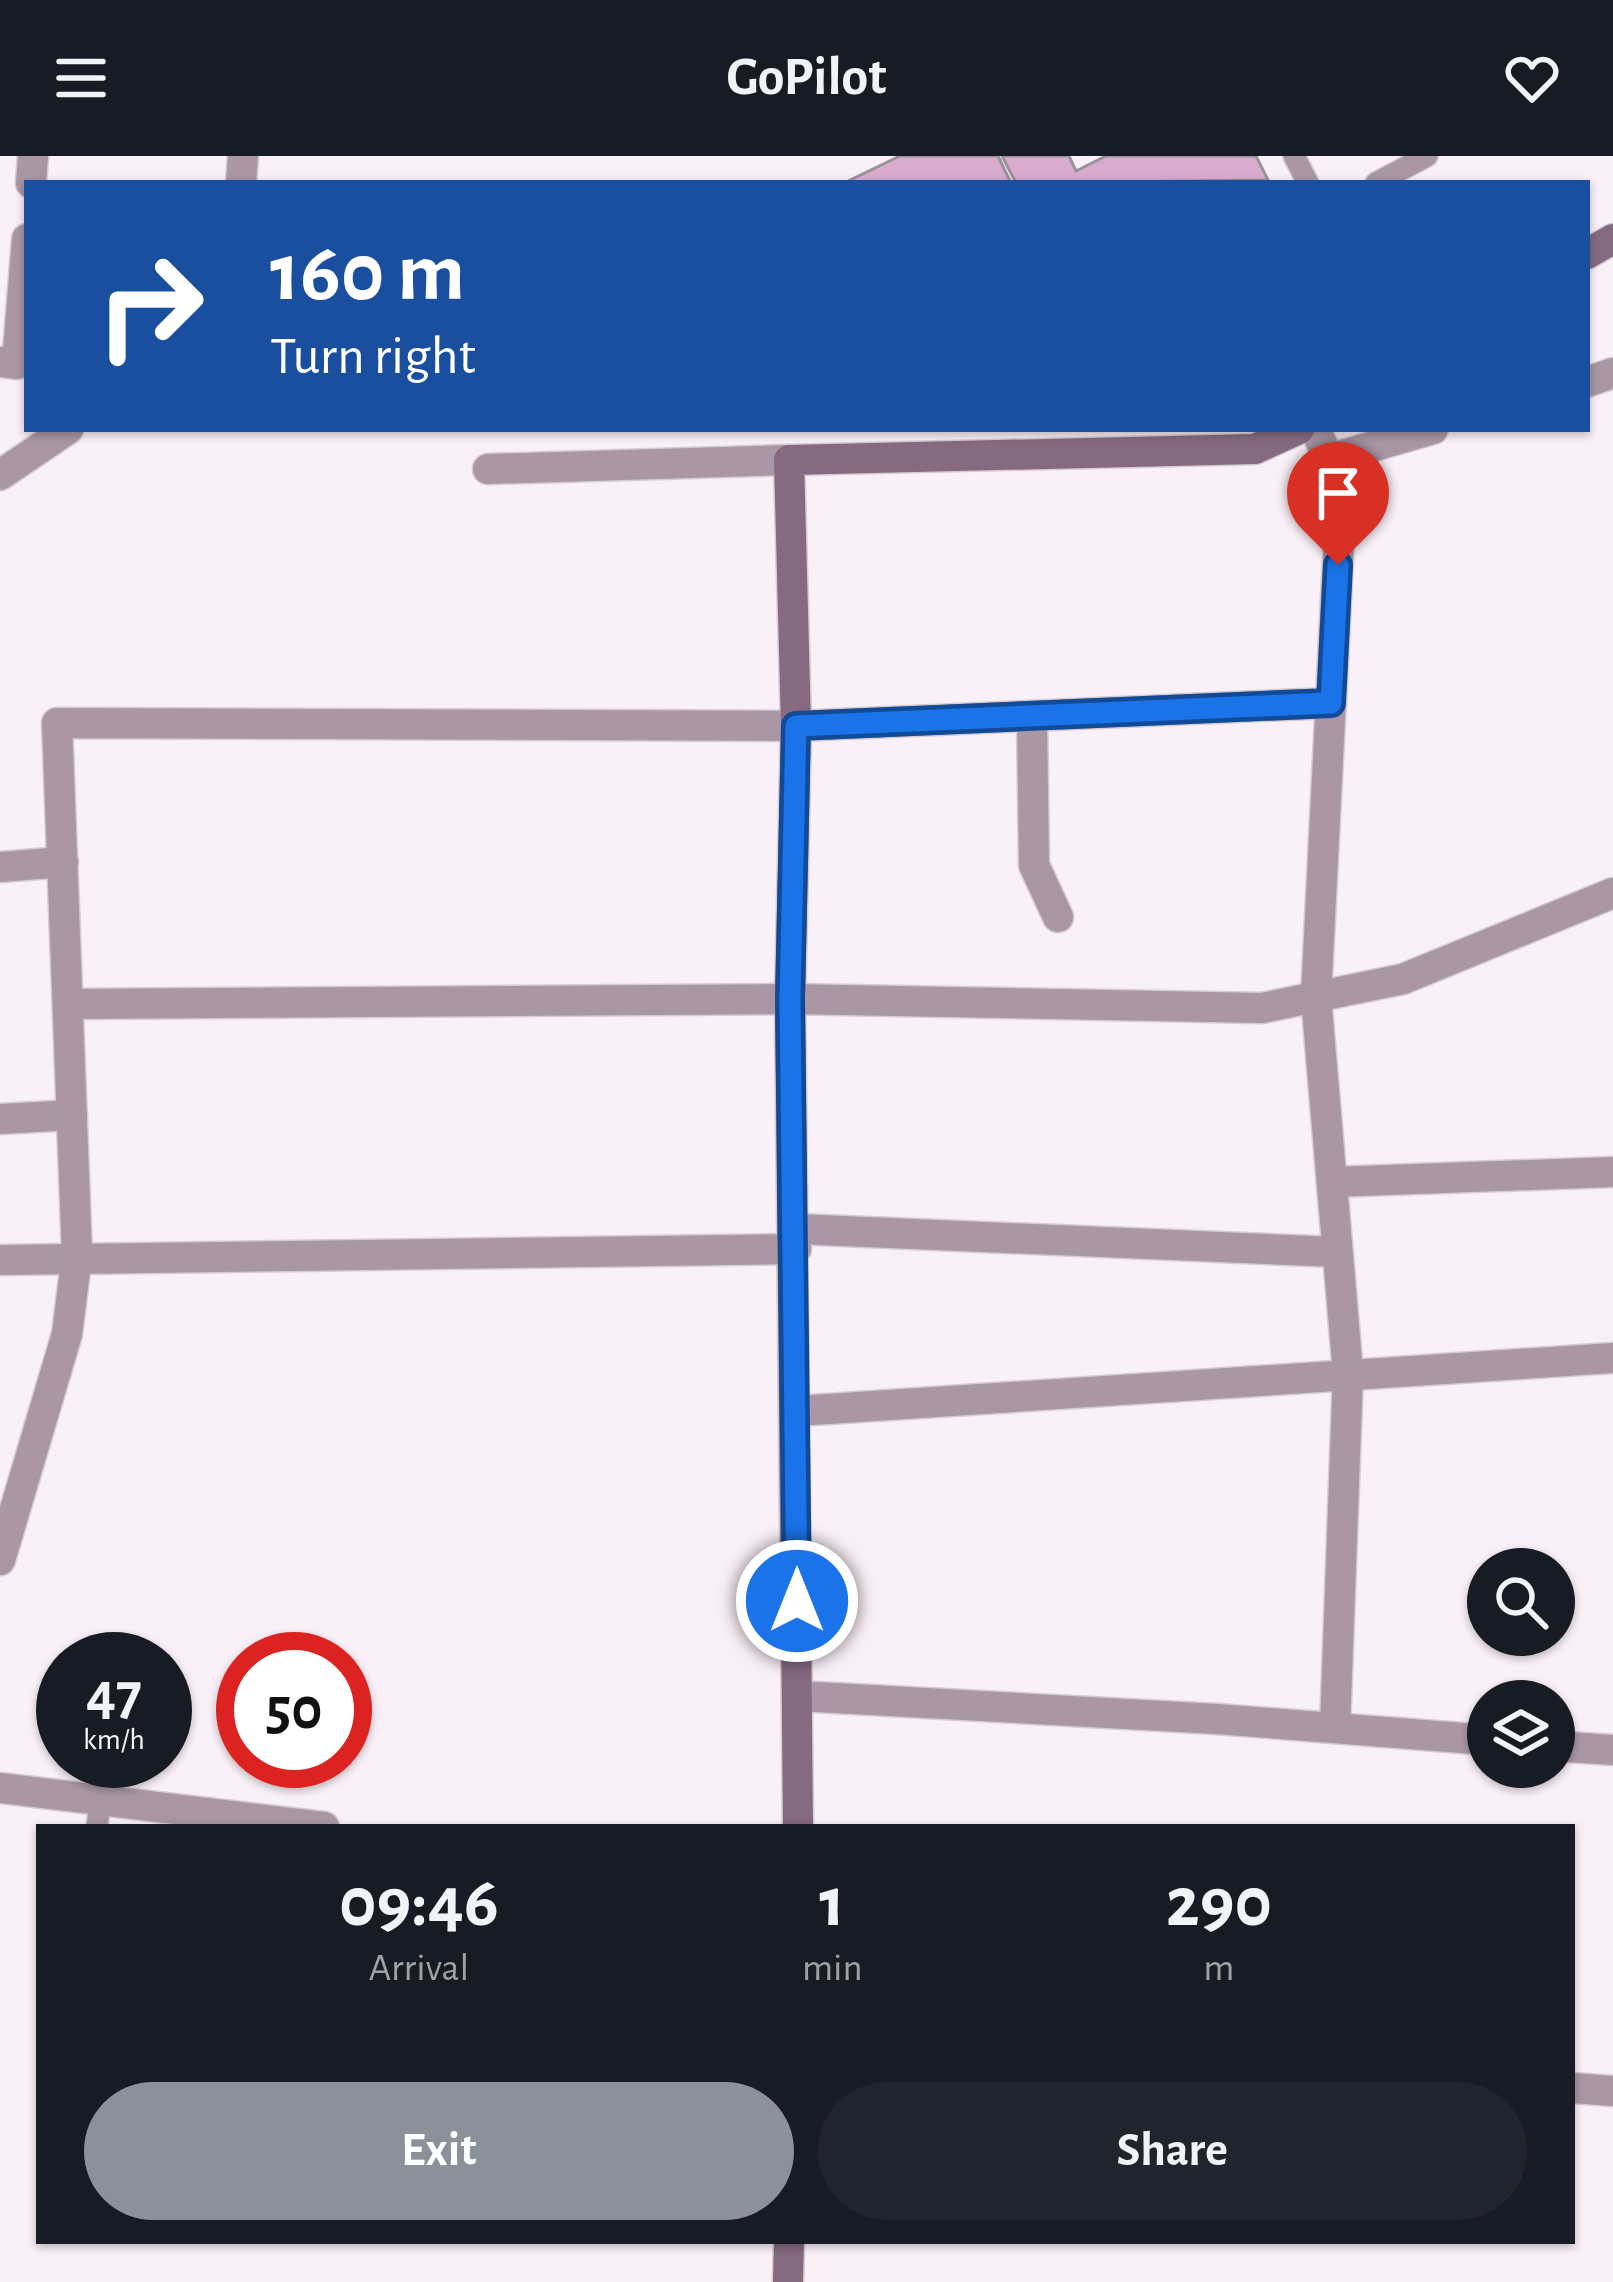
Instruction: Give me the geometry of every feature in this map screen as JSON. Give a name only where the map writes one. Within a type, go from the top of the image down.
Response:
[{"type":"main road","points":[[798,1824],[796,1239],[790,999],[796,726],[790,460],[1255,448],[1292,432]]},
{"type":"main road","points":[[788,2282],[789,2244]]},
{"type":"street","points":[[0,362],[17,364],[24,276]]},
{"type":"street","points":[[0,475],[64,432]]},
{"type":"street","points":[[1316,432],[1330,459],[1340,519],[1316,997],[1348,1373],[1335,1728]]},
{"type":"street","points":[[1330,459],[1422,432]]},
{"type":"street","points":[[488,469],[790,460]]},
{"type":"street","points":[[0,1560],[9,1496],[67,1334],[76,1256],[57,723],[796,726],[1331,703]]},
{"type":"street","points":[[1032,716],[1034,865],[1058,917]]},
{"type":"street","points":[[0,867],[63,862]]},
{"type":"street","points":[[68,1004],[790,999],[1262,1008],[1403,979],[1613,893]]},
{"type":"street","points":[[0,1119],[72,1115]]},
{"type":"street","points":[[1332,1182],[1613,1172]]},
{"type":"street","points":[[0,1260],[796,1239],[1337,1252]]},
{"type":"street","points":[[797,1411],[1613,1358]]},
{"type":"street","points":[[798,1696],[1467,1738]]},
{"type":"street","points":[[1575,1747],[1613,1750]]},
{"type":"street","points":[[0,1788],[98,1814],[273,1824]]},
{"type":"street","points":[[1575,2088],[1613,2091]]},
{"type":"lane","points":[[1382,180],[1427,156]]},
{"type":"building","points":[[900,156],[998,156],[1010,180],[850,180]]},
{"type":"building","points":[[1002,156],[1069,156],[1076,171],[1106,156],[1256,156],[1268,180],[1014,180]]},
{"type":"route","points":[[797,1601],[790,999],[796,726],[1331,703],[1338,565]]}]
